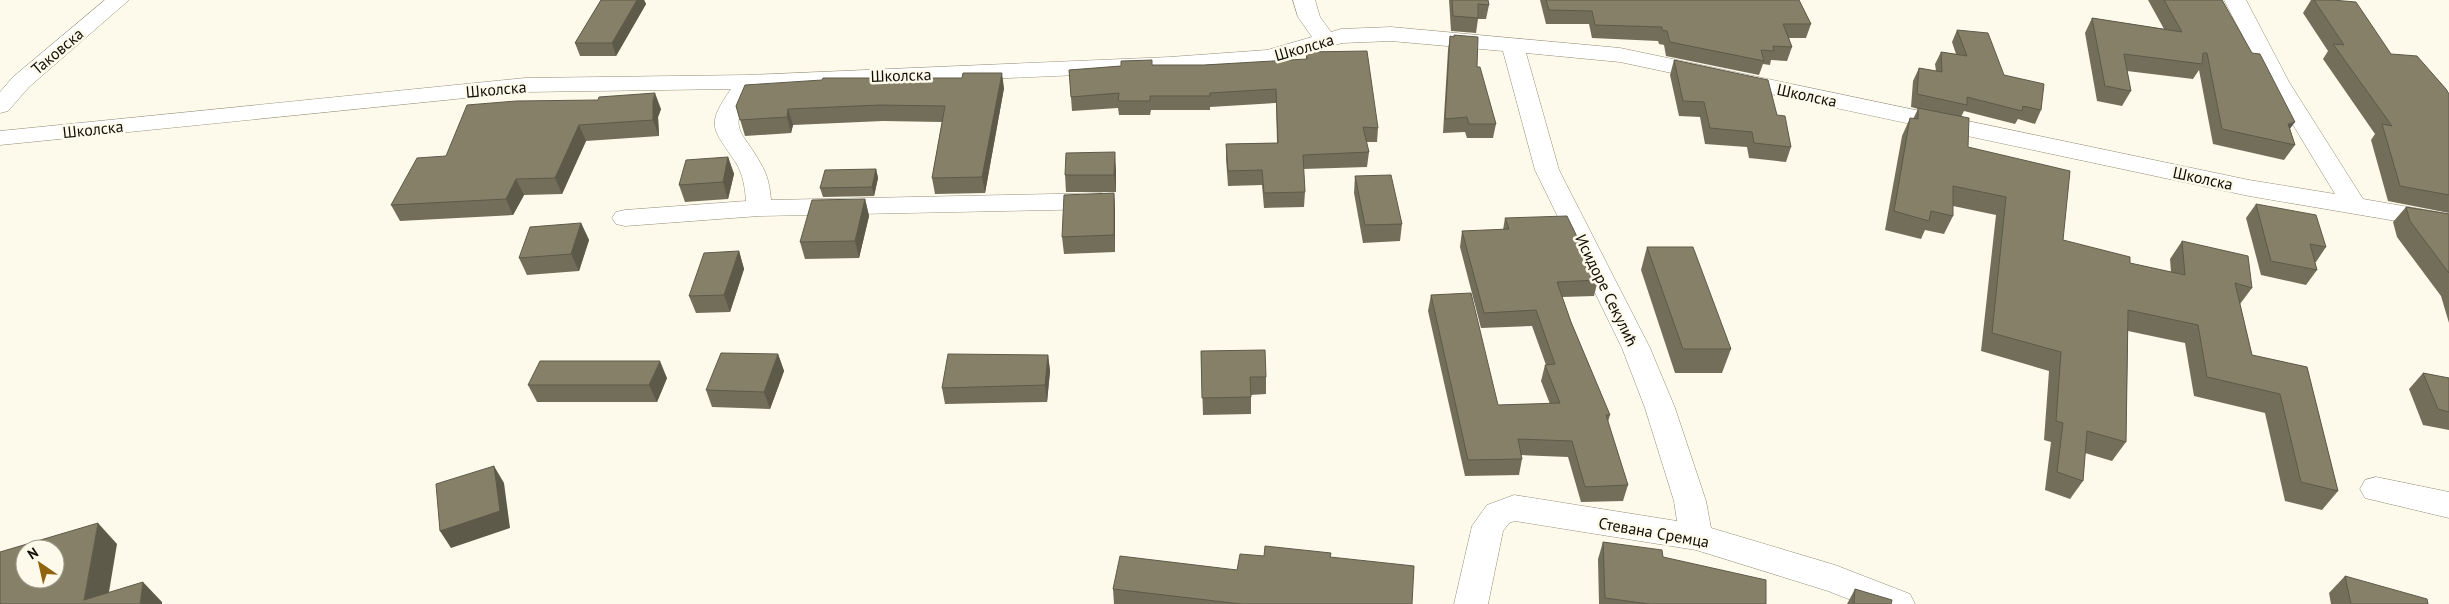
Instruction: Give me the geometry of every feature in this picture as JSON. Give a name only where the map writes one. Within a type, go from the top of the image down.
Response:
[{"type":"street","name":"Таковска","points":[[0,106],[21,82],[118,0]]},
{"type":"street","points":[[1304,0],[1305,11],[1311,22],[1325,39]]},
{"type":"street","points":[[2235,0],[2278,82],[2355,206]]},
{"type":"street","name":"Школска","points":[[0,138],[526,85],[748,82],[1170,64],[1286,53],[1325,39],[1350,35],[1391,34],[1620,55],[2249,188],[2449,222]]},
{"type":"street","name":"Исидоре Секулић","points":[[1513,45],[1547,170],[1636,348],[1660,408],[1690,501],[1696,537]]},
{"type":"street","points":[[748,82],[730,110],[726,121],[726,131],[752,168],[757,186],[758,208]]},
{"type":"street","points":[[625,218],[758,208],[1112,201]]},
{"type":"street","points":[[2376,489],[2449,505]]},
{"type":"street","name":"Стевана Сремца","points":[[1471,604],[1488,526],[1498,514],[1514,508],[1696,537],[1834,579],[1898,604]]},
{"type":"building","points":[[601,0],[637,0],[612,43],[575,43]]},
{"type":"building","points":[[1452,0],[1488,0],[1489,5],[1478,4],[1478,18],[1453,16]]},
{"type":"building","points":[[1546,0],[1799,0],[1811,24],[1783,24],[1792,47],[1773,46],[1774,51],[1761,50],[1764,61],[1670,42],[1667,31],[1662,30],[1662,27],[1595,25],[1592,11],[1549,10]]},
{"type":"building","points":[[2164,0],[2222,0],[2252,53],[2260,54],[2295,122],[2288,124],[2295,145],[2222,129],[2207,53],[2203,53],[2202,64],[2124,54],[2131,91],[2105,86],[2092,18],[2182,32]]},
{"type":"building","points":[[2314,0],[2356,2],[2391,54],[2417,56],[2446,89],[2449,94],[2449,195],[2400,186],[2382,124],[2392,126],[2333,44],[2344,45]]},
{"type":"building","points":[[1957,30],[1988,33],[2004,75],[2044,84],[2041,110],[2023,106],[2022,111],[1967,97],[1967,105],[1917,94],[1919,68],[1942,72],[1941,52],[1967,56]]},
{"type":"building","points":[[1454,35],[1478,37],[1477,67],[1480,67],[1496,124],[1469,124],[1467,117],[1445,119],[1450,36],[1454,37]]},
{"type":"building","points":[[1367,51],[1378,128],[1363,127],[1369,152],[1303,155],[1305,192],[1264,193],[1262,170],[1228,171],[1226,144],[1278,143],[1276,89],[1210,93],[1210,96],[1150,96],[1150,101],[1118,101],[1119,93],[1071,97],[1069,70],[1121,66],[1121,61],[1152,60],[1152,65],[1204,65],[1307,59],[1306,52]]},
{"type":"building","points":[[1674,60],[1768,80],[1777,115],[1785,116],[1791,147],[1754,143],[1752,132],[1710,128],[1704,102],[1683,101]]},
{"type":"building","points":[[963,73],[1002,73],[982,177],[932,178],[945,106],[880,105],[788,109],[787,117],[740,120],[736,106],[745,85],[822,80],[823,78],[962,78]]},
{"type":"building","points":[[655,93],[653,120],[579,125],[555,178],[516,179],[506,199],[391,205],[417,158],[446,156],[467,105],[516,101],[598,100],[599,97]]},
{"type":"building","points":[[1918,108],[1969,118],[1968,147],[2070,171],[2063,240],[2130,257],[2130,263],[2185,275],[2182,241],[2248,256],[2252,288],[2235,283],[2252,355],[2307,367],[2338,491],[2301,482],[2280,394],[2207,377],[2198,325],[2128,310],[2126,442],[2087,431],[2083,481],[2057,472],[2063,423],[2056,421],[2061,352],[1992,333],[2006,197],[1953,186],[1953,216],[1931,211],[1929,221],[1894,211],[1910,118],[1918,119]]},
{"type":"building","points":[[1115,152],[1114,175],[1065,175],[1066,153]]},
{"type":"building","points":[[728,157],[723,182],[679,185],[686,160]]},
{"type":"building","points":[[876,169],[872,187],[820,188],[825,170]]},
{"type":"building","points":[[1391,175],[1402,224],[1365,225],[1355,176]]},
{"type":"building","points":[[1114,193],[1114,235],[1062,237],[1064,195]]},
{"type":"building","points":[[865,199],[855,241],[800,242],[812,200]]},
{"type":"building","points":[[2256,204],[2316,215],[2326,247],[2310,244],[2317,270],[2271,261]]},
{"type":"building","points":[[2406,207],[2449,214],[2449,273],[2410,221]]},
{"type":"building","points":[[1567,216],[1598,280],[1557,282],[1571,322],[1610,415],[1606,415],[1628,485],[1585,487],[1572,441],[1518,439],[1522,459],[1468,460],[1431,295],[1471,293],[1498,405],[1560,403],[1545,365],[1555,364],[1536,310],[1484,313],[1462,231],[1509,229],[1505,218]]},
{"type":"building","points":[[581,223],[571,254],[519,258],[530,227]]},
{"type":"building","points":[[1647,247],[1693,247],[1731,349],[1683,349]]},
{"type":"building","points":[[739,251],[724,295],[689,296],[704,253]]},
{"type":"building","points":[[1265,350],[1266,377],[1250,377],[1251,397],[1202,398],[1201,351]]},
{"type":"building","points":[[721,353],[778,354],[764,392],[706,390]]},
{"type":"building","points":[[948,354],[1048,355],[1045,385],[942,388]]},
{"type":"building","points":[[540,361],[660,361],[649,385],[528,385]]},
{"type":"building","points":[[2423,373],[2449,378],[2449,412],[2438,409]]},
{"type":"building","points":[[494,466],[500,511],[440,531],[436,484]]},
{"type":"building","points":[[98,523],[84,600],[143,582],[140,604],[0,604],[0,552],[15,548],[15,589],[65,589],[65,539],[44,539]]},
{"type":"building","points":[[1603,542],[1662,550],[1663,557],[1766,580],[1766,604],[1649,604],[1605,598]]},
{"type":"building","points":[[1265,546],[1331,553],[1330,557],[1414,566],[1412,604],[1241,604],[1113,589],[1120,556],[1237,570],[1240,554],[1264,556]]},
{"type":"building","points":[[2345,576],[2427,599],[2428,604],[2351,604]]},
{"type":"building","points":[[1855,589],[1892,600],[1891,604],[1854,604]]}]
